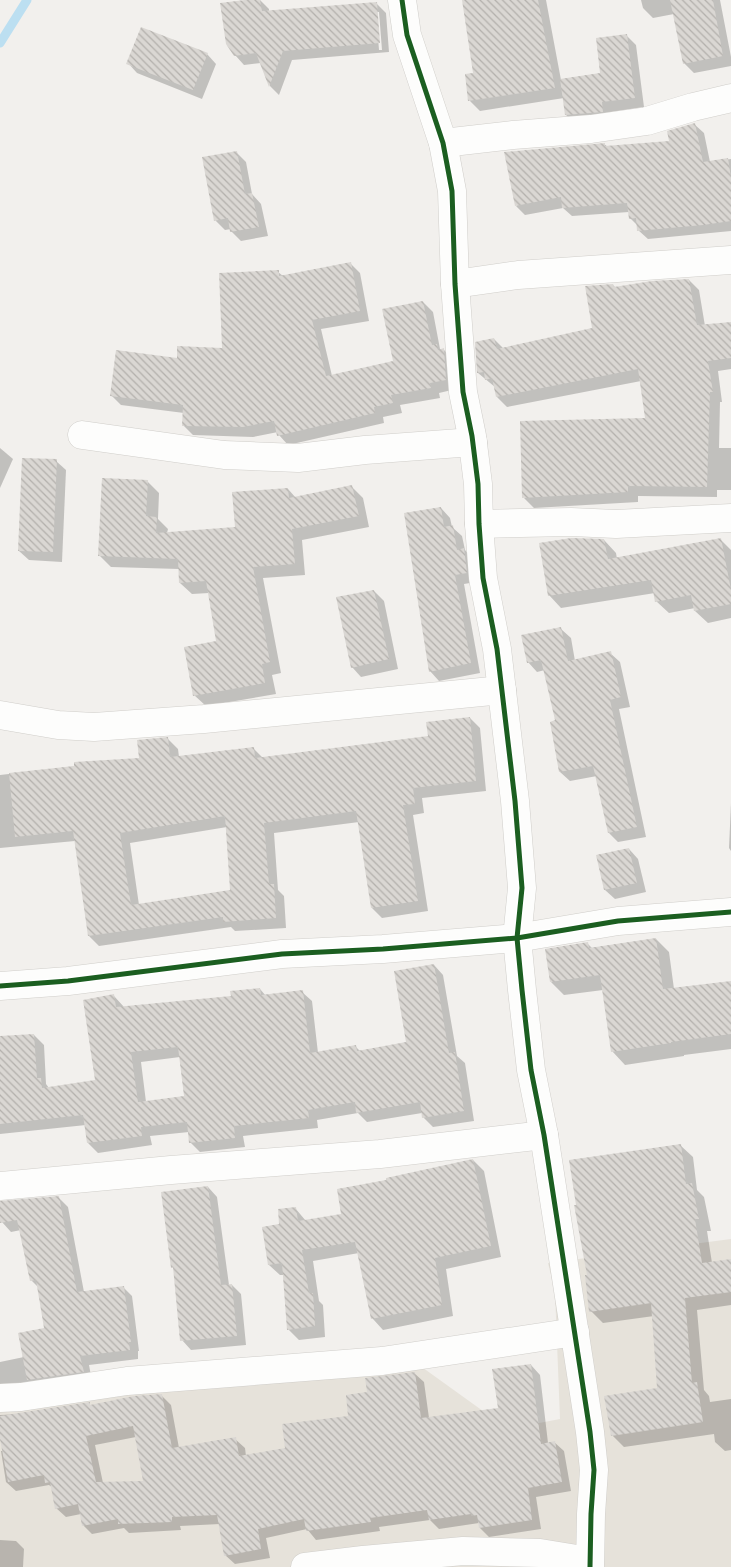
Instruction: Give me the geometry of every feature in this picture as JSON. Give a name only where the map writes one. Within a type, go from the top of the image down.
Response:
[{"type":"street","points":[[305,1567],[463,1552],[540,1552],[589,1564],[594,1470],[590,1432],[544,1135],[531,1070],[516,938],[522,888],[515,801],[497,649],[483,578],[478,484],[473,442],[463,392],[452,190],[443,143],[407,35],[402,0]]},
{"type":"street","points":[[443,143],[591,129],[647,121],[731,98]]},
{"type":"street","points":[[456,284],[518,275],[731,260]]},
{"type":"street","points":[[82,435],[224,455],[298,458],[366,450],[473,442]]},
{"type":"street","points":[[479,524],[571,522],[616,524],[731,518]]},
{"type":"street","points":[[0,715],[58,725],[94,727],[204,719],[502,690]]},
{"type":"street","points":[[0,986],[68,981],[282,954],[383,949],[516,938],[618,921],[731,912]]},
{"type":"street","points":[[0,1186],[171,1170],[380,1154],[544,1135]]},
{"type":"street","points":[[0,1398],[21,1397],[127,1381],[382,1361],[575,1332]]},
{"type":"shaded area","points":[[731,1239],[731,1567],[0,1567],[0,1405],[419,1365],[508,1429],[560,1419],[555,1292],[548,1263]]},
{"type":"building","points":[[260,0],[262,11],[377,2],[380,43],[283,51],[269,87],[256,53],[234,56],[226,44],[220,3]]},
{"type":"building","points":[[462,0],[538,0],[555,88],[468,101],[465,74],[473,73]]},
{"type":"building","points":[[670,0],[713,0],[723,56],[683,64]]},
{"type":"building","points":[[141,27],[208,53],[193,90],[126,64]]},
{"type":"building","points":[[627,34],[635,98],[602,102],[603,112],[565,115],[560,79],[600,73],[596,38]]},
{"type":"building","points":[[695,123],[703,162],[728,158],[731,178],[731,221],[637,231],[636,218],[629,219],[627,203],[562,208],[561,197],[515,206],[504,152],[605,143],[605,146],[669,141],[667,131]]},
{"type":"building","points":[[237,151],[245,194],[252,193],[259,227],[230,232],[228,218],[214,221],[202,157]]},
{"type":"building","points":[[351,262],[360,311],[312,320],[326,376],[393,361],[382,309],[423,301],[432,345],[437,344],[438,350],[444,348],[446,380],[430,383],[431,388],[391,395],[393,403],[374,407],[375,413],[277,436],[274,421],[243,427],[182,426],[183,405],[110,396],[116,350],[177,358],[177,346],[222,348],[219,273],[279,270],[279,276]]},
{"type":"building","points":[[689,279],[697,325],[731,322],[731,358],[708,361],[713,392],[710,392],[707,487],[628,486],[628,492],[522,498],[520,421],[645,418],[638,369],[496,397],[492,378],[485,380],[484,372],[477,373],[475,342],[494,338],[497,349],[592,328],[585,286],[613,284],[614,287],[652,281]]},
{"type":"building","points":[[22,458],[57,459],[53,552],[18,551]]},
{"type":"building","points":[[102,478],[148,480],[146,516],[157,517],[156,533],[235,527],[232,492],[288,488],[289,498],[352,485],[359,516],[292,529],[295,564],[253,567],[270,662],[262,664],[265,683],[193,696],[184,647],[216,641],[206,581],[179,583],[178,559],[98,556]]},
{"type":"building","points":[[441,507],[444,527],[453,525],[457,550],[464,548],[467,573],[455,575],[471,663],[429,672],[404,513]]},
{"type":"building","points":[[571,538],[604,539],[608,559],[721,538],[731,590],[731,604],[694,611],[691,595],[655,602],[651,580],[548,596],[539,543]]},
{"type":"building","points":[[374,590],[389,659],[351,668],[336,597]]},
{"type":"building","points":[[561,627],[568,661],[611,651],[621,697],[610,700],[637,827],[608,833],[593,766],[559,772],[550,722],[555,720],[541,660],[527,663],[521,635]]},
{"type":"building","points":[[470,717],[476,781],[413,788],[415,804],[403,805],[418,901],[371,908],[356,811],[264,823],[269,884],[274,884],[276,918],[223,922],[223,917],[88,936],[73,831],[15,837],[9,773],[74,766],[74,762],[139,758],[137,740],[168,737],[170,757],[254,747],[255,758],[428,736],[426,722]],"holes":[[[225,816],[230,890],[131,905],[120,833]]]},
{"type":"building","points":[[629,848],[637,883],[604,890],[596,855]]},
{"type":"building","points":[[656,938],[663,989],[731,981],[731,1034],[611,1052],[600,975],[550,982],[545,949],[588,942],[589,948]]},
{"type":"building","points":[[434,964],[449,1053],[455,1052],[464,1111],[422,1118],[420,1102],[356,1113],[355,1102],[308,1110],[309,1118],[234,1126],[235,1138],[189,1143],[187,1122],[141,1127],[142,1136],[87,1143],[83,1115],[0,1124],[0,1036],[34,1034],[37,1078],[41,1078],[42,1088],[95,1080],[83,1000],[114,994],[116,1007],[231,996],[230,991],[260,988],[261,995],[303,990],[310,1053],[356,1045],[357,1051],[406,1042],[394,971]],"holes":[[[178,1047],[184,1096],[138,1102],[131,1052]]]},
{"type":"building","points":[[681,1144],[686,1184],[692,1183],[699,1219],[695,1219],[702,1263],[731,1259],[731,1292],[685,1298],[692,1383],[697,1382],[703,1422],[611,1436],[604,1396],[657,1388],[651,1303],[589,1312],[585,1275],[587,1275],[574,1205],[576,1205],[569,1160]]},
{"type":"building","points":[[473,1159],[491,1246],[435,1258],[442,1305],[371,1319],[355,1242],[302,1250],[309,1293],[313,1293],[315,1326],[287,1330],[282,1263],[268,1265],[262,1227],[279,1224],[278,1209],[296,1207],[298,1221],[341,1214],[337,1189],[386,1180],[386,1178]]},
{"type":"building","points":[[208,1186],[221,1285],[232,1284],[237,1336],[180,1341],[173,1267],[171,1268],[161,1192]]},
{"type":"building","points":[[59,1196],[77,1292],[124,1286],[131,1342],[129,1342],[130,1350],[80,1356],[84,1372],[27,1380],[18,1333],[44,1328],[36,1280],[30,1281],[17,1220],[0,1223],[0,1201]]},
{"type":"building","points":[[531,1364],[541,1444],[555,1441],[562,1482],[528,1488],[532,1520],[479,1528],[477,1515],[472,1516],[471,1514],[429,1520],[427,1510],[370,1518],[371,1522],[306,1531],[304,1519],[258,1529],[261,1549],[224,1556],[217,1515],[172,1517],[172,1522],[118,1524],[118,1519],[82,1526],[78,1504],[55,1509],[50,1482],[45,1483],[44,1475],[8,1482],[0,1439],[0,1416],[90,1402],[90,1405],[134,1396],[162,1394],[172,1448],[236,1437],[239,1456],[285,1448],[282,1424],[348,1416],[346,1395],[367,1392],[365,1378],[415,1372],[421,1418],[498,1408],[492,1369]],"holes":[[[133,1426],[143,1481],[96,1482],[86,1436]]]},
{"type":"waterway","points":[[0,43],[27,0]]},
{"type":"cycle path","points":[[402,0],[407,35],[443,143],[452,191],[455,284],[463,392],[472,436],[478,484],[483,578],[497,649],[515,801],[522,888],[517,938],[522,990],[531,1070],[544,1135],[590,1432],[594,1470],[590,1567]]},
{"type":"cycle path","points":[[0,986],[68,981],[282,954],[383,949],[517,938],[618,921],[731,912]]}]
